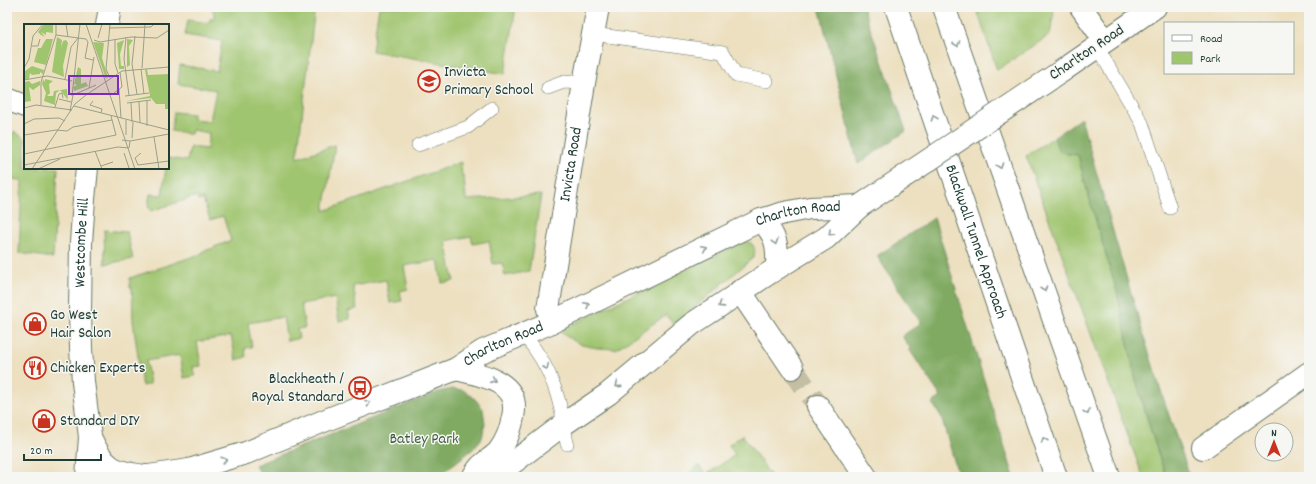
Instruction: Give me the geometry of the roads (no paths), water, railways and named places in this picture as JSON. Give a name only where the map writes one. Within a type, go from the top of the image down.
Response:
[{"type":"main road","points":[[107,24],[110,7]]},
{"type":"main road","name":"Invicta Road","points":[[552,322],[548,309],[584,83],[598,7]]},
{"type":"main road","name":"Blackwall Tunnel Approach","points":[[896,7],[1056,477]]},
{"type":"main road","points":[[944,7],[1108,473]]},
{"type":"main road","points":[[1081,7],[1101,44]]},
{"type":"main road","name":"Charlton Road","points":[[494,477],[565,434],[608,394],[692,324],[777,268],[826,238],[860,206],[1155,7]]},
{"type":"main road","points":[[7,99],[24,106]]},
{"type":"main road","name":"Westcombe Hill","points":[[87,169],[81,243],[80,312],[83,382],[90,437],[87,477]]},
{"type":"main road","name":"Charlton Road","points":[[144,476],[189,470],[246,453],[456,368],[483,351],[552,322],[762,220],[784,213],[810,208],[860,206]]},
{"type":"main road","points":[[762,220],[770,230],[775,242],[778,254],[777,268]]},
{"type":"main road","points":[[740,292],[792,368]]},
{"type":"main road","points":[[456,368],[483,375],[500,383],[511,394],[513,402],[514,412],[508,437],[498,452],[479,468],[473,477]]},
{"type":"main road","points":[[1203,448],[1309,373]]},
{"type":"main road","points":[[818,406],[866,477]]},
{"type":"main road","name":"Westcombe Hill","points":[[90,437],[96,451],[103,461],[121,471],[144,476]]},
{"type":"lane","points":[[593,34],[723,52],[736,75],[767,81]]},
{"type":"lane","points":[[1101,44],[1142,123],[1170,208]]},
{"type":"lane","points":[[548,88],[564,82],[584,83]]},
{"type":"lane","points":[[418,145],[468,127],[492,108]]},
{"type":"lane","points":[[524,334],[533,345],[550,375],[558,396],[565,434]]},
{"type":"tunnel","points":[[792,368],[818,406]]},
{"type":"place","name":"Invicta Primary School","points":[[429,81]]},
{"type":"place","name":"Go West Hair Salon","points":[[35,324]]},
{"type":"place","name":"Chicken Experts","points":[[35,368]]},
{"type":"place","name":"Blackheath / Royal Standard","points":[[360,388]]},
{"type":"place","name":"Standard DIY","points":[[44,421]]},
{"type":"park label","name":"Batley Park","points":[[424,439]]}]
